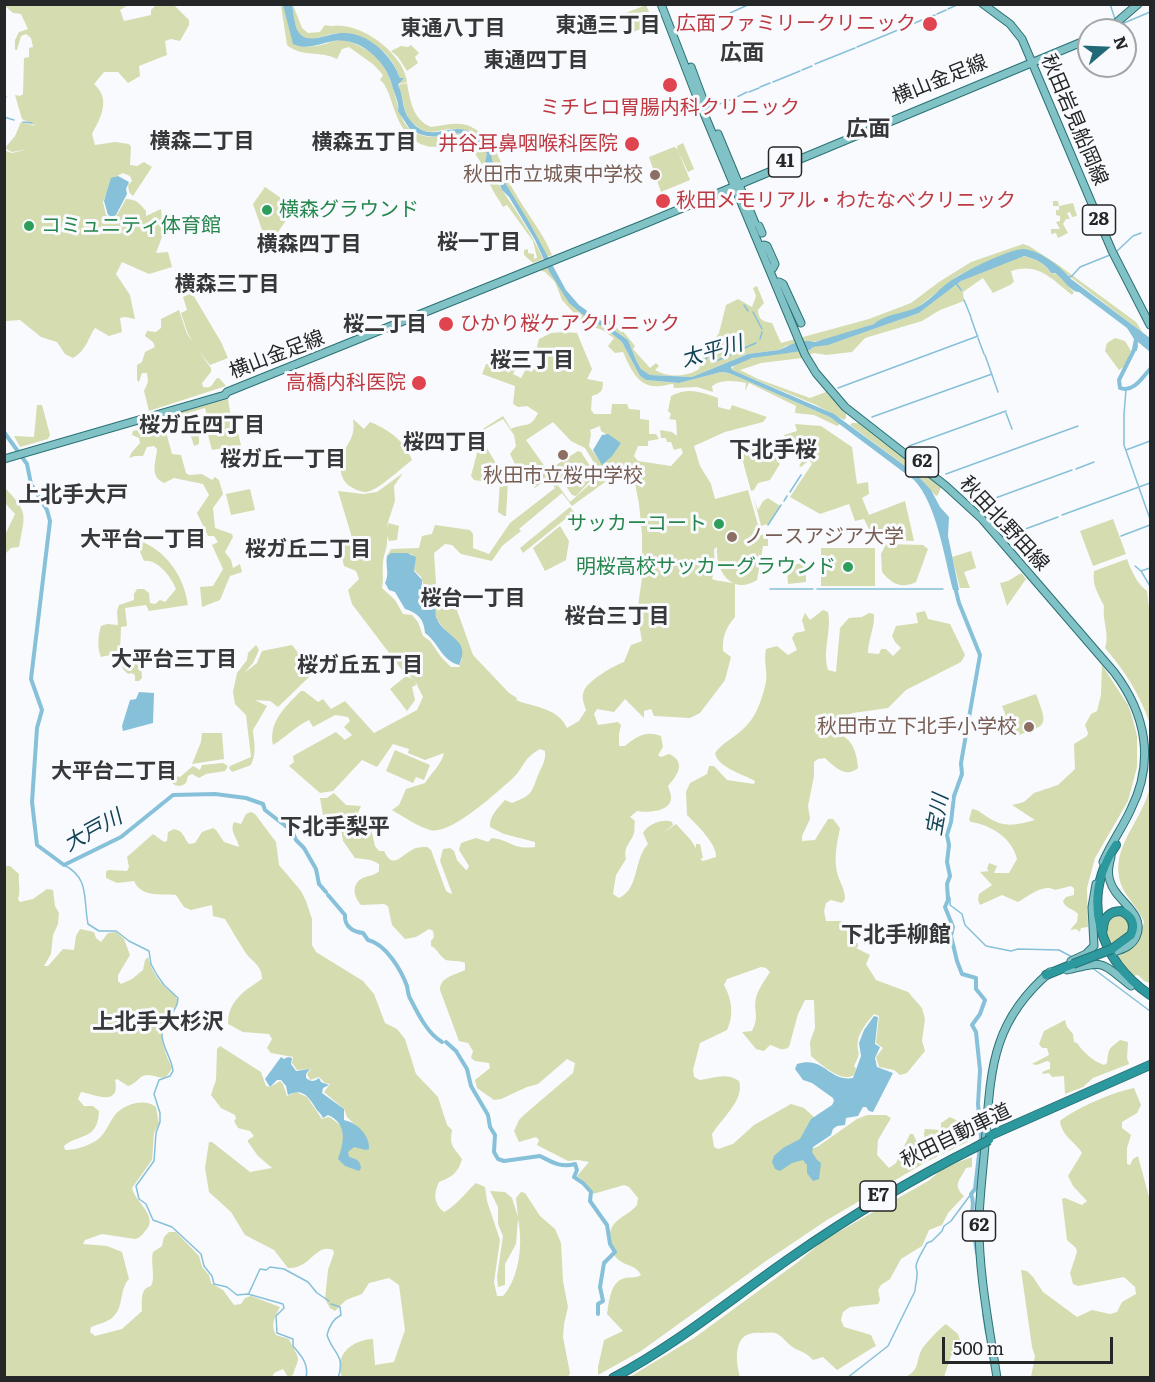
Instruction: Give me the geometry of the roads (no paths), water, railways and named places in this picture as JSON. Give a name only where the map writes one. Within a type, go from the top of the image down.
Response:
[{"type":"highway","points":[[1116,845],[1105,866],[1097,900],[1101,931],[1120,969],[1150,998]]},
{"type":"highway","points":[[1094,895],[1100,940],[1110,960],[1131,986],[1150,998]]},
{"type":"highway","points":[[1043,979],[1111,950],[1127,940],[1133,930],[1133,924],[1131,918],[1121,911],[1110,913],[1103,923],[1111,950]]},
{"type":"highway","name":"秋田自動車道","points":[[613,1377],[669,1346],[789,1258],[889,1193],[989,1138],[1150,1063]]},
{"type":"highway","name":"秋田自動車道","points":[[989,1138],[1150,1069]]},
{"type":"main road","name":"秋田北野田線","points":[[663,4],[746,209],[758,231],[760,249],[774,269],[776,286],[807,354],[827,382],[849,405],[948,483],[976,509],[1086,636],[1123,683],[1137,709],[1144,733],[1145,761],[1138,793],[1101,865],[1094,895]]},
{"type":"main road","name":"秋田岩見船岡線","points":[[983,4],[1016,29],[1032,61],[1112,251],[1150,325]]},
{"type":"main road","points":[[1123,18],[1138,4]]},
{"type":"main road","name":"横山金足線","points":[[4,458],[225,395],[227,392],[333,351],[1077,43]]},
{"type":"main road","points":[[789,328],[776,286],[783,284],[801,323]]},
{"type":"main road","name":"秋田北野田線","points":[[1102,656],[1134,694],[1144,719],[1148,742],[1149,762],[1143,789],[1136,808],[1116,845]]},
{"type":"main road","name":"62","points":[[1111,950],[1129,946],[1139,928],[1136,916],[1116,894],[1110,881],[1109,866],[1116,845]]},
{"type":"main road","name":"62","points":[[1073,965],[1090,951],[1095,942],[1092,907],[1094,895]]},
{"type":"main road","points":[[1073,965],[1096,963],[1104,965],[1131,986]]},
{"type":"main road","name":"62","points":[[997,1377],[983,1282],[979,1218],[991,1073],[997,1048],[1015,1010],[1023,998],[1043,979]]},
{"type":"water","points":[[283,5],[292,5],[297,29],[305,37],[315,38],[336,33],[351,33],[369,40],[385,53],[400,78],[404,78],[398,85],[405,111],[410,120],[420,129],[429,132],[466,130],[477,136],[488,148],[492,148],[490,151],[493,163],[529,222],[566,290],[579,305],[628,340],[641,369],[650,375],[692,377],[748,354],[779,350],[797,342],[815,342],[874,324],[879,320],[921,305],[964,273],[1018,249],[1038,253],[1051,261],[1071,279],[1150,338],[1150,352],[1138,342],[1137,351],[1132,349],[1134,339],[1127,328],[1079,292],[1073,290],[1043,264],[1024,256],[961,281],[919,313],[828,345],[813,347],[810,350],[752,358],[731,367],[732,370],[834,414],[916,474],[931,490],[940,507],[949,517],[948,536],[959,590],[953,590],[934,517],[922,490],[914,480],[830,417],[729,373],[721,372],[679,383],[646,380],[640,376],[622,342],[569,303],[549,271],[535,240],[485,162],[487,154],[476,142],[459,133],[436,136],[426,136],[415,132],[413,134],[398,111],[398,102],[389,76],[378,59],[362,47],[344,41],[309,47],[293,44]]},
{"type":"water","points":[[118,176],[129,182],[126,189],[127,194],[116,215],[112,217],[108,215],[104,201],[111,178]]},
{"type":"water","points":[[608,434],[621,443],[602,465],[593,450],[602,435]]},
{"type":"water","points":[[391,553],[407,553],[416,557],[414,571],[422,580],[422,595],[435,609],[436,618],[441,625],[460,644],[462,656],[459,665],[448,660],[425,633],[419,617],[405,609],[395,592],[389,590],[385,583],[387,556]]},
{"type":"water","points":[[139,692],[154,693],[153,723],[123,731],[122,726],[130,700],[136,699]]},
{"type":"water","points":[[874,1016],[878,1017],[875,1044],[880,1047],[875,1058],[877,1067],[893,1073],[873,1112],[863,1107],[858,1116],[846,1118],[845,1125],[837,1126],[831,1135],[813,1147],[812,1152],[821,1163],[819,1179],[813,1181],[807,1173],[807,1165],[803,1160],[792,1163],[780,1171],[775,1169],[772,1162],[774,1156],[800,1139],[811,1119],[832,1105],[834,1101],[812,1083],[803,1080],[795,1069],[797,1064],[814,1063],[838,1076],[853,1078],[861,1056],[859,1043],[864,1030]]},
{"type":"water","points":[[281,1057],[292,1058],[291,1064],[296,1071],[310,1069],[306,1078],[312,1081],[319,1078],[321,1082],[329,1085],[323,1088],[322,1093],[344,1109],[344,1120],[358,1127],[365,1134],[369,1149],[354,1147],[348,1152],[349,1157],[360,1163],[359,1171],[345,1166],[338,1159],[343,1140],[339,1123],[328,1115],[323,1118],[304,1094],[297,1092],[288,1095],[286,1086],[281,1080],[277,1080],[270,1087],[265,1079]]},
{"type":"waterway","points":[[730,13],[750,4]]},
{"type":"waterway","points":[[948,9],[959,4]]},
{"type":"waterway","points":[[1110,4],[1115,18]]},
{"type":"waterway","points":[[937,14],[946,10]]},
{"type":"waterway","points":[[1136,18],[1150,12]]},
{"type":"waterway","points":[[705,23],[728,14]]},
{"type":"waterway","points":[[924,19],[935,15]]},
{"type":"waterway","points":[[857,47],[922,20]]},
{"type":"waterway","points":[[815,64],[855,48]]},
{"type":"waterway","points":[[802,70],[812,66]]},
{"type":"waterway","points":[[773,82],[800,71]]},
{"type":"waterway","points":[[760,87],[770,83]]},
{"type":"waterway","points":[[749,92],[759,88]]},
{"type":"waterway","points":[[737,97],[747,92]]},
{"type":"waterway","points":[[714,106],[735,98]]},
{"type":"waterway","points":[[4,117],[14,120]]},
{"type":"waterway","points":[[23,122],[32,123]]},
{"type":"waterway","points":[[1116,252],[1133,236],[1141,233]]},
{"type":"waterway","points":[[1067,278],[1080,267],[1110,255]]},
{"type":"waterway","points":[[956,283],[961,290]]},
{"type":"waterway","points":[[964,300],[971,317]]},
{"type":"waterway","points":[[744,305],[748,311]]},
{"type":"waterway","points":[[753,312],[762,329]]},
{"type":"waterway","points":[[971,318],[977,335]]},
{"type":"waterway","points":[[760,339],[762,332]]},
{"type":"waterway","points":[[838,388],[978,336]]},
{"type":"waterway","points":[[978,338],[984,354]]},
{"type":"waterway","points":[[735,352],[756,343]]},
{"type":"waterway","name":"太平川","points":[[785,351],[813,345]]},
{"type":"waterway","name":"太平川","points":[[1136,346],[1119,380],[1120,388],[1133,387],[1150,369]]},
{"type":"waterway","points":[[714,362],[732,354]]},
{"type":"waterway","points":[[985,355],[998,392]]},
{"type":"waterway","points":[[703,363],[707,357]]},
{"type":"waterway","points":[[872,417],[992,374]]},
{"type":"waterway","points":[[1126,390],[1124,445],[1150,519]]},
{"type":"waterway","points":[[909,446],[1006,411]]},
{"type":"waterway","points":[[1006,413],[1012,429]]},
{"type":"waterway","points":[[946,474],[1078,426]]},
{"type":"waterway","name":"大戸川","points":[[4,432],[27,464],[31,484],[47,510],[50,521],[31,679],[42,710],[37,728],[32,802],[37,845],[64,865],[121,837],[173,795],[215,794],[246,798],[263,804],[265,810],[292,831],[316,869],[319,884],[326,892]]},
{"type":"waterway","points":[[1126,450],[1150,441]]},
{"type":"waterway","points":[[1076,469],[1094,462]]},
{"type":"waterway","points":[[979,504],[1072,470]]},
{"type":"waterway","points":[[790,492],[801,475]]},
{"type":"waterway","points":[[1062,515],[1150,483]]},
{"type":"waterway","points":[[784,501],[787,496]]},
{"type":"waterway","points":[[768,525],[781,505]]},
{"type":"waterway","points":[[1009,535],[1058,517]]},
{"type":"waterway","points":[[1121,536],[1150,525]]},
{"type":"waterway","points":[[1135,566],[1141,571],[1150,568]]},
{"type":"waterway","points":[[1141,571],[1150,586]]},
{"type":"waterway","name":"宝川","points":[[955,587],[980,655],[961,763],[962,774],[954,796],[947,835],[949,845],[947,862],[950,876],[947,884],[948,900],[945,907],[953,927],[951,936],[962,974],[976,978],[976,989],[985,1000],[980,1014],[972,1025],[976,1032],[980,1070],[978,1104],[981,1137],[975,1189],[971,1194],[973,1199],[971,1216],[977,1253]]},
{"type":"waterway","points":[[770,589],[813,589]]},
{"type":"waterway","points":[[817,589],[943,589]]},
{"type":"waterway","points":[[64,865],[72,870],[82,883],[88,924],[99,931],[116,931],[129,941],[149,951],[151,964],[157,975],[178,998],[176,1007],[165,1023],[162,1033],[163,1043],[173,1071],[170,1076],[159,1080],[154,1094],[160,1113],[160,1122],[156,1133],[154,1161],[136,1186],[139,1199],[146,1204],[153,1220],[172,1227],[201,1254],[204,1266],[212,1276],[214,1284],[227,1287],[237,1295],[248,1294],[283,1304],[284,1308],[276,1316],[277,1333],[293,1339],[293,1346],[305,1364],[306,1378]]},
{"type":"waterway","points":[[948,894],[950,905],[962,914],[965,925],[986,946],[1011,951],[1018,949],[1059,950],[1074,958]]},
{"type":"waterway","name":"大戸川","points":[[328,895],[345,915],[346,923],[350,928],[363,933],[368,940],[375,942],[392,958],[420,1017],[432,1034],[442,1042]]},
{"type":"waterway","points":[[1091,967],[1150,1011]]},
{"type":"waterway","name":"大戸川","points":[[446,1042],[456,1051],[467,1069],[471,1086],[488,1115],[490,1127],[495,1135],[494,1152],[498,1159],[504,1161],[540,1156],[560,1165],[575,1164],[577,1170],[574,1177],[591,1192],[590,1201],[607,1225],[610,1244],[615,1252],[604,1263],[600,1287],[603,1301],[598,1304],[598,1314]]},
{"type":"waterway","points":[[847,1378],[888,1346],[915,1291],[916,1266],[927,1243],[932,1241],[951,1221],[971,1194]]},
{"type":"waterway","points":[[249,1293],[260,1269],[266,1270],[270,1267],[284,1269],[308,1282],[317,1293],[329,1301]]},
{"type":"waterway","points":[[331,1304],[340,1307],[341,1315],[332,1324],[327,1335],[340,1359],[338,1378]]},
{"type":"waterway","name":"宝川","points":[[984,1314],[987,1333]]},
{"type":"place","name":"広面ファミリークリニック","points":[[930,24]]},
{"type":"place","name":"ミチヒロ胃腸内科クリニック","points":[[670,85]]},
{"type":"place","name":"井谷耳鼻咽喉科医院","points":[[632,144]]},
{"type":"place","name":"秋田市立城東中学校","points":[[655,175]]},
{"type":"place","name":"秋田メモリアル・わたなべクリニック","points":[[663,201]]},
{"type":"place","name":"横森グラウンド","points":[[267,210]]},
{"type":"place","name":"コミュニティ体育館","points":[[29,226]]},
{"type":"place","name":"ひかり桜ケアクリニック","points":[[446,324]]},
{"type":"place","name":"高橋内科医院","points":[[419,383]]},
{"type":"place","name":"秋田市立桜中学校","points":[[563,455]]},
{"type":"place","name":"サッカーコート","points":[[719,524]]},
{"type":"place","name":"ノースアジア大学","points":[[732,537]]},
{"type":"place","name":"明桜高校サッカーグラウンド","points":[[848,567]]},
{"type":"place","name":"秋田市立下北手小学校","points":[[1029,727]]},
{"type":"district","name":"東通三丁目","points":[[608,26]]},
{"type":"district","name":"東通八丁目","points":[[453,29]]},
{"type":"district","name":"広面","points":[[742,54]]},
{"type":"district","name":"東通四丁目","points":[[536,61]]},
{"type":"district","name":"広面","points":[[868,130]]},
{"type":"district","name":"横森二丁目","points":[[202,142]]},
{"type":"district","name":"横森五丁目","points":[[364,143]]},
{"type":"district","name":"桜一丁目","points":[[479,243]]},
{"type":"district","name":"横森四丁目","points":[[309,245]]},
{"type":"district","name":"横森三丁目","points":[[227,285]]},
{"type":"district","name":"桜二丁目","points":[[385,325]]},
{"type":"district","name":"桜三丁目","points":[[532,361]]},
{"type":"district","name":"桜ガ丘四丁目","points":[[202,426]]},
{"type":"district","name":"桜四丁目","points":[[445,443]]},
{"type":"district","name":"下北手桜","points":[[773,451]]},
{"type":"district","name":"桜ガ丘一丁目","points":[[283,460]]},
{"type":"district","name":"上北手大戸","points":[[73,496]]},
{"type":"district","name":"大平台一丁目","points":[[143,540]]},
{"type":"district","name":"桜ガ丘二丁目","points":[[308,550]]},
{"type":"district","name":"桜台一丁目","points":[[473,599]]},
{"type":"district","name":"桜台三丁目","points":[[617,617]]},
{"type":"district","name":"大平台三丁目","points":[[174,660]]},
{"type":"district","name":"桜ガ丘五丁目","points":[[360,666]]},
{"type":"district","name":"大平台二丁目","points":[[114,772]]},
{"type":"district","name":"下北手梨平","points":[[335,828]]},
{"type":"district","name":"下北手柳館","points":[[896,936]]},
{"type":"district","name":"上北手大杉沢","points":[[158,1023]]}]
